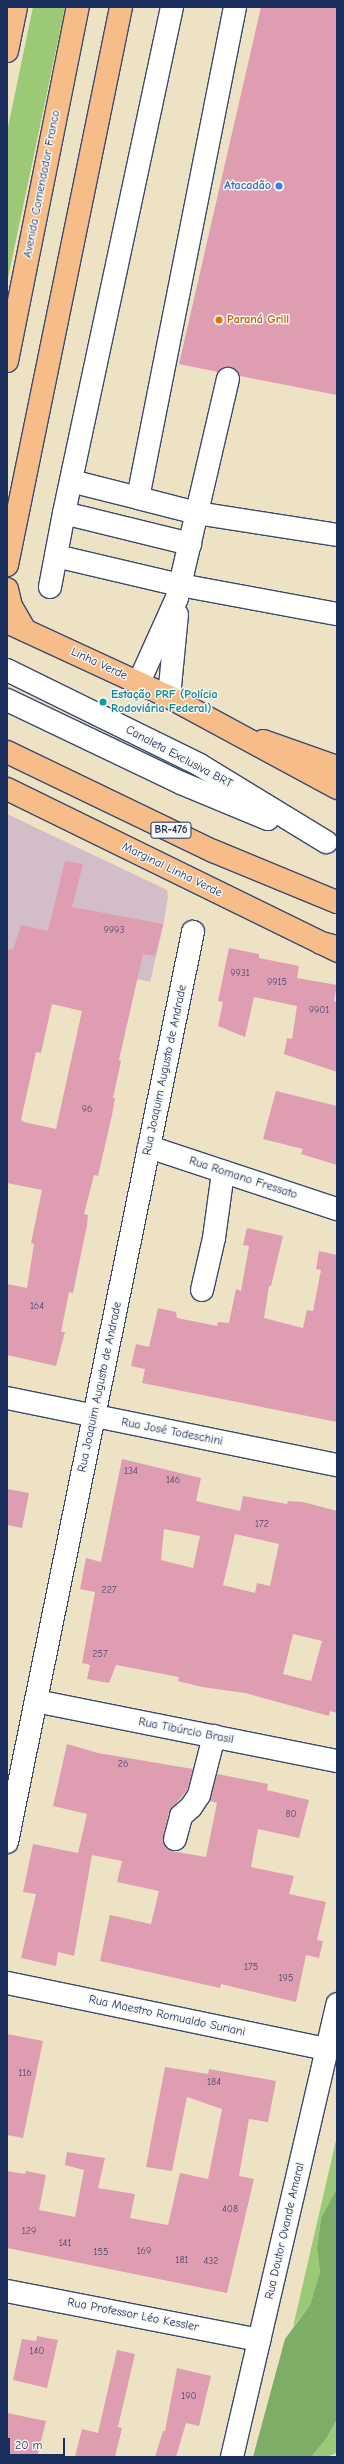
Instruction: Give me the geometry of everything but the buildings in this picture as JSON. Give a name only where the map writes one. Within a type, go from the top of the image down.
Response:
[{"type":"main road","points":[[7,51],[16,7]]},
{"type":"main road","name":"Avenida Comendador Franco","points":[[7,361],[78,7]]},
{"type":"main road","points":[[7,565],[121,7]]},
{"type":"main road","points":[[7,590],[16,626]]},
{"type":"main road","name":"Linha Verde","points":[[16,626],[169,697],[235,731],[337,788]]},
{"type":"main road","points":[[235,731],[337,767]]},
{"type":"main road","name":"BR-476","points":[[7,752],[213,850],[337,902]]},
{"type":"main road","name":"Marginal Linha Verde","points":[[7,789],[332,947]]},
{"type":"street","points":[[50,587],[64,513],[172,7]]},
{"type":"street","points":[[138,498],[235,7]]},
{"type":"street","points":[[169,697],[179,592],[228,379]]},
{"type":"street","points":[[71,481],[197,513],[337,535]]},
{"type":"street","points":[[64,513],[190,544]]},
{"type":"street","points":[[56,556],[179,592],[337,614]]},
{"type":"street","points":[[138,682],[179,592]]},
{"type":"street","name":"Canaleta Exclusiva BRT","points":[[7,670],[200,765],[331,845]]},
{"type":"street","name":"Canaleta Exclusiva BRT","points":[[7,700],[181,783],[331,845]]},
{"type":"street","name":"Rua Joaquim Augusto de Andrade","points":[[7,1842],[193,932]]},
{"type":"street","name":"Rua Romano Fressato","points":[[149,1147],[337,1209]]},
{"type":"street","points":[[202,1290],[214,1238],[223,1172]]},
{"type":"street","name":"Rua José Todeschini","points":[[7,1398],[337,1465]]},
{"type":"street","name":"Rua Tibúrcio Brasil","points":[[36,1701],[337,1761]]},
{"type":"street","points":[[175,1839],[181,1816],[191,1807],[198,1796],[214,1736]]},
{"type":"street","name":"Rua Maestro Romualdo Suriani","points":[[7,1983],[327,2049]]},
{"type":"street","name":"Rua Doutor Ovande Amaral","points":[[232,2457],[337,2004]]},
{"type":"street","name":"Rua Professor Léo Kessler","points":[[7,2290],[259,2340]]},
{"type":"shaded area","points":[[7,814],[167,890],[168,896],[163,927],[150,982],[7,949]]},
{"type":"green space","points":[[33,7],[65,7],[7,283],[7,132]]},
{"type":"green space","points":[[337,2136],[337,2188],[321,2218],[317,2249],[320,2272],[310,2305],[293,2327]]},
{"type":"green space","points":[[337,2188],[337,2419],[326,2439],[311,2457],[253,2457],[285,2339],[310,2305],[320,2272],[317,2249],[321,2218]]},
{"type":"green space","points":[[337,2419],[337,2453],[326,2457],[311,2457],[326,2439]]},
{"type":"place","name":"Atacadão","points":[[279,186]]},
{"type":"place","name":"Paraná Grill","points":[[219,320]]},
{"type":"place","name":"Estação PRF (Polícia Rodoviária Federal)","points":[[103,702]]}]
